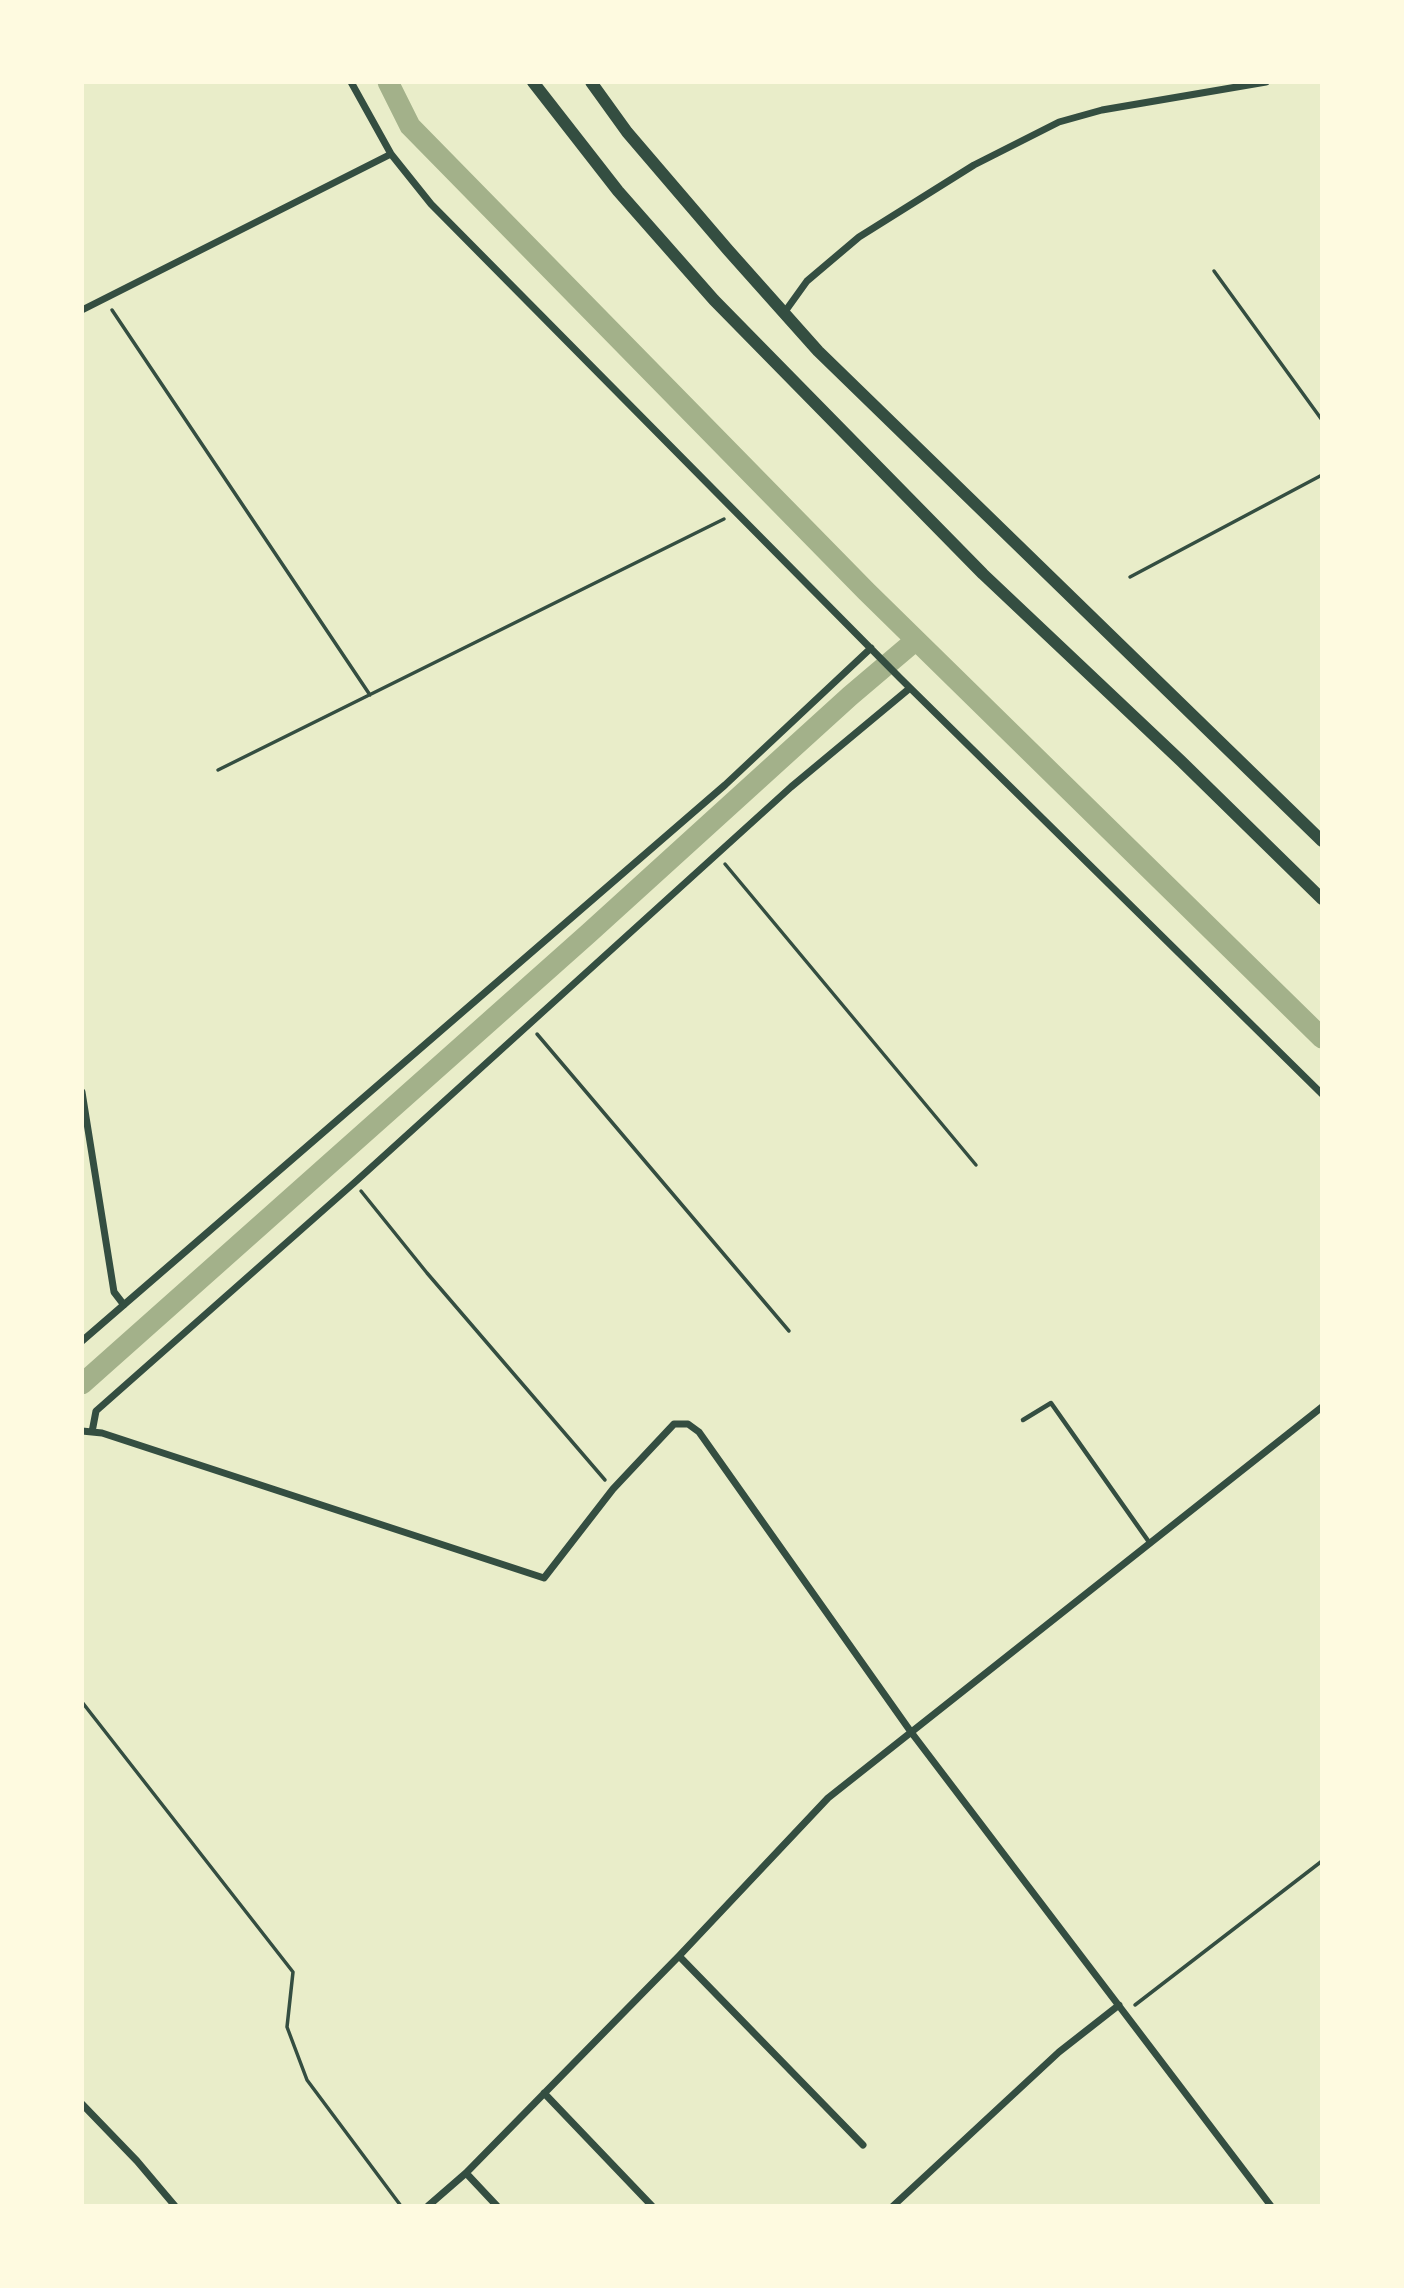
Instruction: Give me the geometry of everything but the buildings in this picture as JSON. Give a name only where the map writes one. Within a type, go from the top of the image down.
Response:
[{"type":"main road","points":[[533,82],[618,191],[714,300],[982,574],[1181,761],[1322,899]]},
{"type":"main road","points":[[591,82],[627,132],[818,351],[1322,841]]},
{"type":"street","points":[[351,82],[391,154],[431,204],[910,688],[1322,1094]]},
{"type":"street","points":[[785,313],[807,281],[859,237],[974,165],[1059,122],[1102,110],[1266,82]]},
{"type":"street","points":[[82,310],[391,154]]},
{"type":"street","points":[[82,1341],[725,785],[874,651]]},
{"type":"street","points":[[92,1432],[96,1411],[354,1183],[791,787],[910,688]]},
{"type":"street","points":[[82,1093],[114,1292],[124,1305]]},
{"type":"street","points":[[428,2206],[466,2173],[679,1956],[828,1798],[1322,1407]]},
{"type":"street","points":[[82,1431],[102,1433],[544,1578],[613,1489],[674,1424],[688,1424],[699,1432],[911,1731],[1271,2206]]},
{"type":"street","points":[[679,1956],[863,2145]]},
{"type":"street","points":[[893,2206],[1059,2052],[1119,2005]]},
{"type":"street","points":[[544,2093],[652,2206]]},
{"type":"street","points":[[82,2104],[176,2206]]},
{"type":"street","points":[[466,2173],[497,2206]]},
{"type":"lane","points":[[1023,1420],[1051,1403],[1149,1542]]},
{"type":"path","points":[[1214,271],[1322,420]]},
{"type":"path","points":[[104,299],[370,695]]},
{"type":"path","points":[[1129,577],[1322,475]]},
{"type":"path","points":[[218,770],[737,513]]},
{"type":"path","points":[[717,855],[976,1165]]},
{"type":"path","points":[[529,1025],[789,1331]]},
{"type":"path","points":[[354,1183],[427,1273],[613,1489]]},
{"type":"path","points":[[82,1702],[293,1972],[287,2027],[307,2080],[401,2206]]},
{"type":"path","points":[[1125,2013],[1322,1861]]},
{"type":"waterway","points":[[388,82],[410,126],[866,591],[1322,1038]]},
{"type":"waterway","points":[[82,1384],[589,933],[850,696],[916,640]]}]
